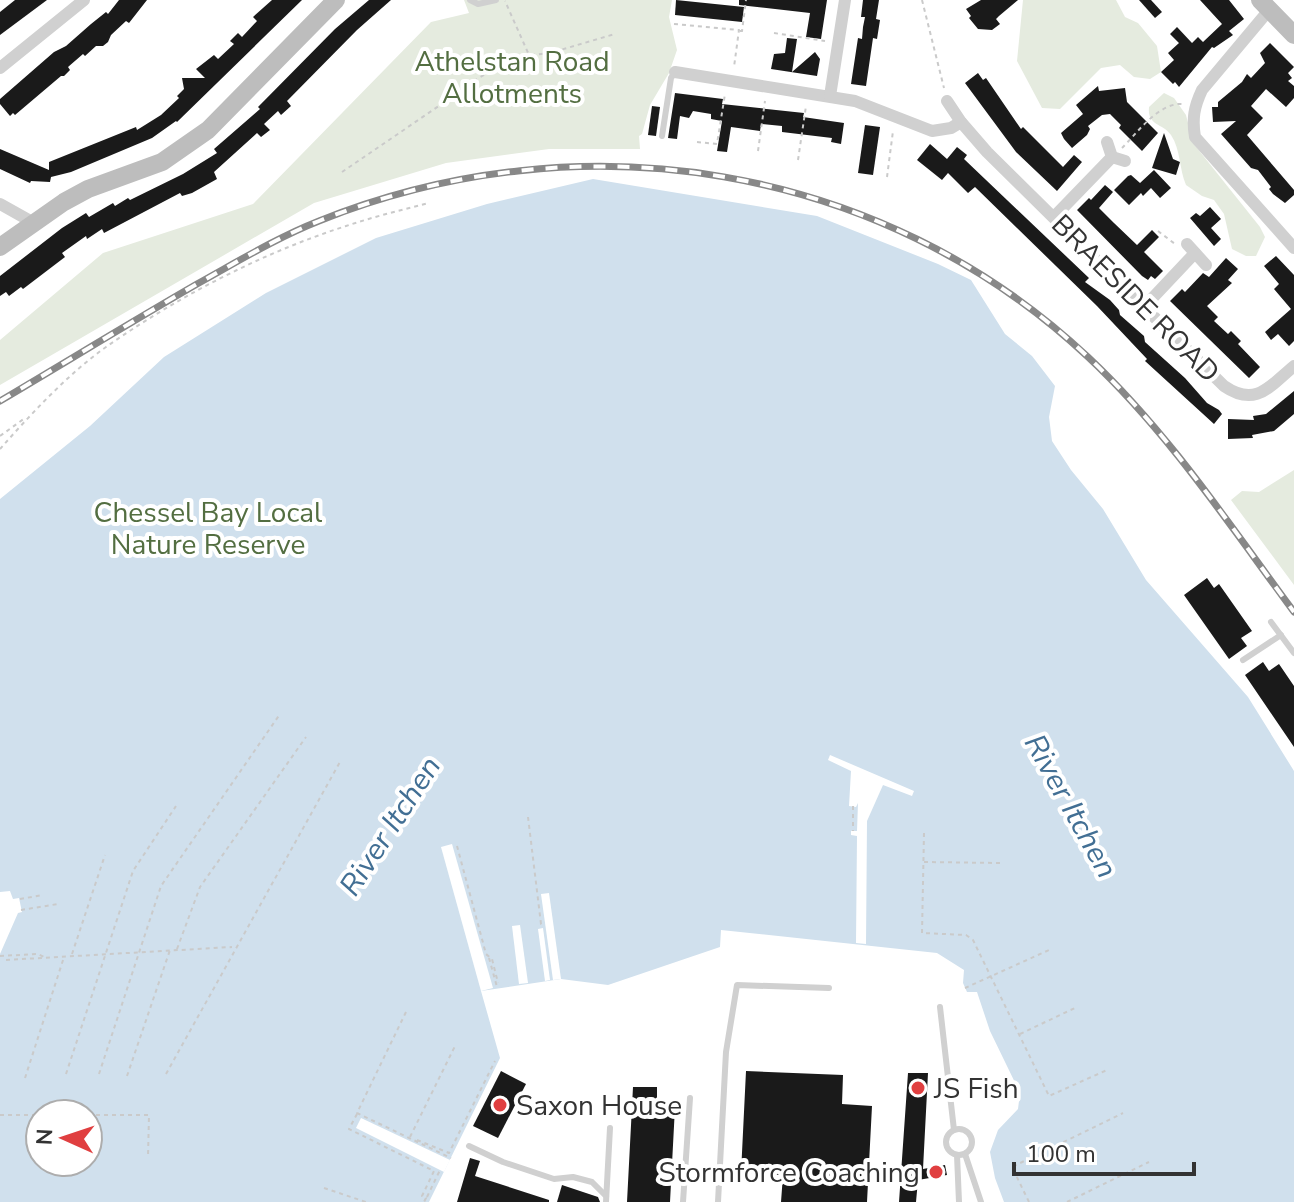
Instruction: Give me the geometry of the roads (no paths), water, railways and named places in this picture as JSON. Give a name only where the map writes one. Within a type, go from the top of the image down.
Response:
[{"type":"street","points":[[0,68],[84,0]]},
{"type":"street","points":[[0,247],[64,202],[88,189],[162,162],[208,130],[336,0]]},
{"type":"street","points":[[830,96],[845,0]]},
{"type":"street","points":[[1294,35],[1265,5],[1202,90],[1192,120],[1195,137],[1294,248]]},
{"type":"street","points":[[675,72],[855,101],[932,131],[951,128],[961,122]]},
{"type":"street","name":"BRAESIDE ROAD","points":[[947,101],[987,152],[1224,386],[1236,394],[1250,397],[1263,392],[1294,366]]},
{"type":"street","points":[[1054,217],[1119,159],[1107,142]]},
{"type":"street","points":[[0,204],[34,223]]},
{"type":"street","points":[[1145,306],[1191,249],[1206,265]]},
{"type":"lane","points":[[470,0],[478,4],[496,0]]},
{"type":"lane","points":[[662,136],[671,78],[675,72]]},
{"type":"lane","points":[[1271,622],[1294,653]]},
{"type":"lane","points":[[1243,660],[1281,635]]},
{"type":"lane","points":[[718,1202],[726,1052],[737,985],[829,988]]},
{"type":"lane","points":[[940,1007],[954,1130]]},
{"type":"lane","points":[[683,1202],[690,1098]]},
{"type":"lane","points":[[606,1199],[610,1128]]},
{"type":"lane","points":[[954,1130],[964,1130],[972,1139],[972,1147],[961,1155],[950,1152],[946,1144],[948,1135],[954,1130]]},
{"type":"lane","points":[[469,1146],[503,1162],[554,1179],[573,1177],[592,1182],[606,1199]]},
{"type":"lane","points":[[959,1202],[961,1155]]},
{"type":"lane","points":[[961,1155],[981,1202]]},
{"type":"water","name":"River Itchen","points":[[593,179],[817,216],[971,280],[1005,334],[1032,356],[1055,386],[1049,417],[1052,441],[1071,470],[1103,509],[1146,580],[1248,697],[1294,771],[1294,1202],[1004,1202],[990,1152],[998,1130],[1018,1109],[1020,1093],[990,1031],[977,992],[967,992],[963,983],[964,970],[937,953],[721,930],[720,947],[608,985],[561,979],[481,991],[500,1058],[429,1202],[0,1202],[0,954],[18,913],[22,912],[19,898],[13,899],[10,891],[0,892],[0,499],[90,426],[164,357],[266,293],[376,238],[487,204]]},
{"type":"railway","points":[[0,401],[172,298],[272,243],[319,221],[418,189],[520,171],[622,167],[724,177],[823,201],[917,239],[1006,291],[1088,357],[1145,416],[1197,480],[1294,612]]},
{"type":"place","name":"JS Fish","points":[[918,1088]]},
{"type":"place","name":"Saxon House","points":[[500,1105]]},
{"type":"place","name":"Stormforce Coaching","points":[[936,1172]]},
{"type":"park label","name":"Athelstan Road Allotments","points":[[512,77]]},
{"type":"park label","name":"Chessel Bay Local Nature Reserve","points":[[208,528]]}]
